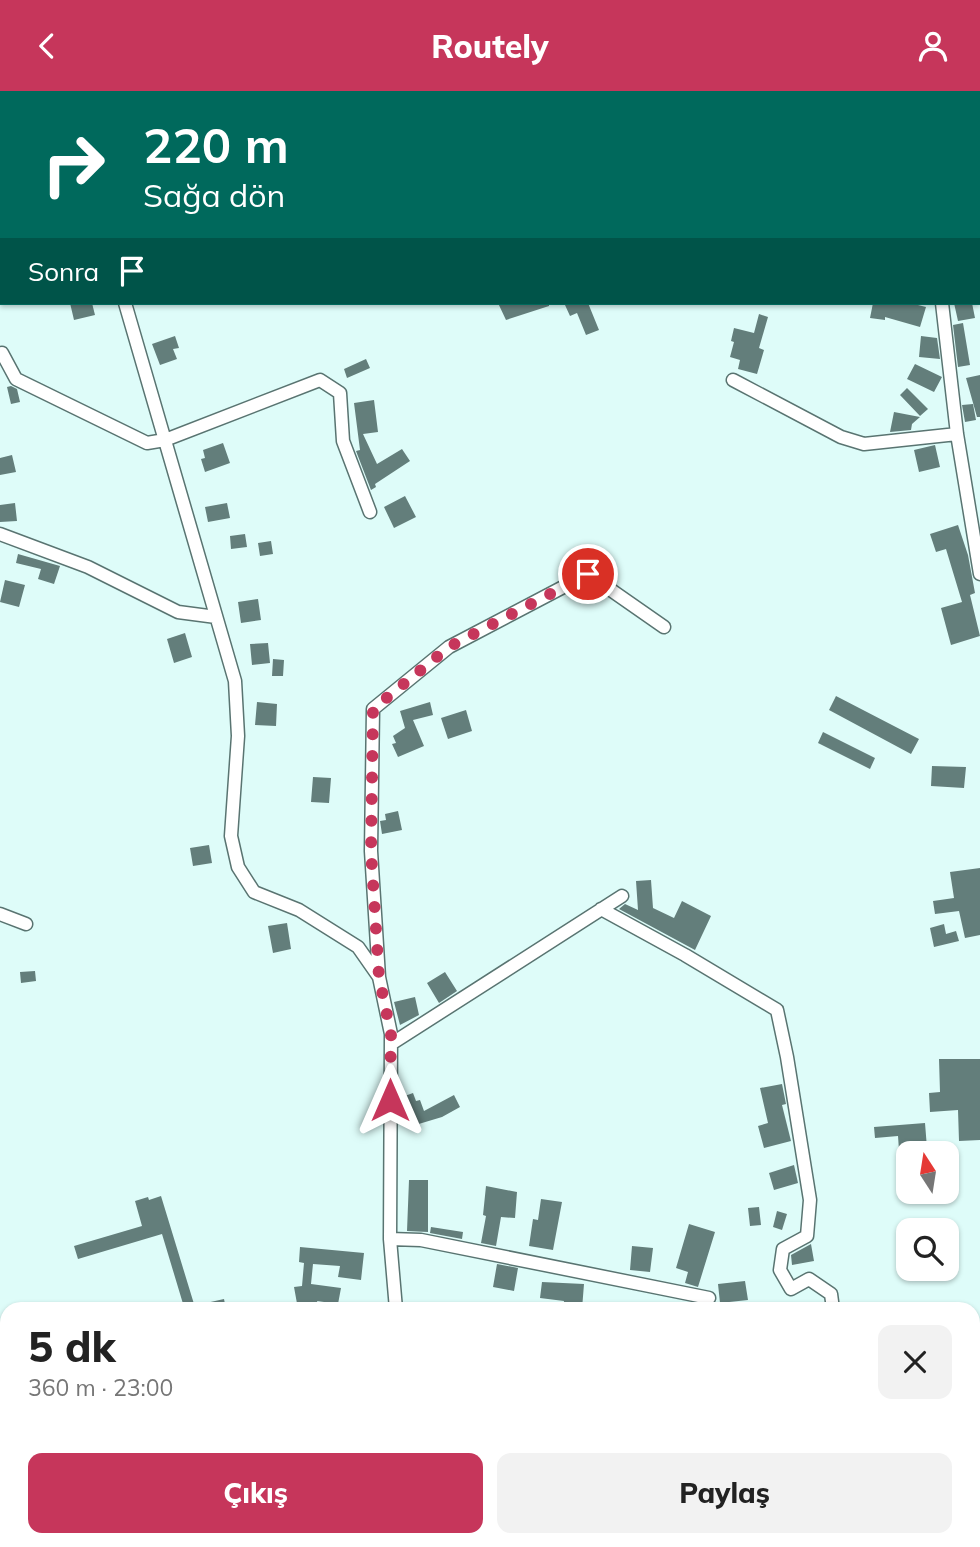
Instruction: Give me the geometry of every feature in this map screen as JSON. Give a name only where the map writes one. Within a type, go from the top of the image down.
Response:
[{"type":"street","points":[[126,305],[235,681],[238,736],[231,836],[238,867],[254,892],[299,910],[358,947],[379,977]]},
{"type":"street","points":[[942,305],[957,434],[980,573]]},
{"type":"street","points":[[2,353],[16,379],[147,443],[165,440],[320,380],[340,393],[343,441],[370,512]]},
{"type":"street","points":[[733,380],[841,437],[864,444],[957,434]]},
{"type":"street","points":[[0,534],[88,567],[178,612],[216,617]]},
{"type":"street","points":[[395,1302],[390,1239],[391,1044],[379,977],[371,851],[373,709],[449,647],[588,574],[664,627]]},
{"type":"street","points":[[391,1044],[622,896]]},
{"type":"street","points":[[601,909],[685,955],[776,1010],[787,1057],[810,1200],[807,1236],[783,1249],[780,1270],[792,1289],[809,1279],[831,1294],[832,1302]]},
{"type":"street","points":[[0,914],[26,924]]},
{"type":"street","points":[[390,1239],[421,1240],[709,1298]]},
{"type":"building","points":[[70,305],[92,305],[95,315],[74,320]]},
{"type":"building","points":[[499,305],[549,305],[549,306],[506,320]]},
{"type":"building","points":[[565,305],[589,305],[599,330],[586,335],[577,313],[570,316]]},
{"type":"building","points":[[873,305],[926,307],[920,327],[885,317],[885,320],[870,318]]},
{"type":"building","points":[[954,305],[972,305],[975,318],[958,321]]},
{"type":"building","points":[[759,314],[768,317],[759,348],[764,350],[757,374],[738,369],[740,360],[730,357],[734,328],[754,333]]},
{"type":"building","points":[[963,323],[970,365],[958,367],[953,325]]},
{"type":"building","points":[[175,336],[179,348],[173,349],[177,359],[160,365],[152,344]]},
{"type":"building","points":[[921,336],[937,338],[940,359],[919,357]]},
{"type":"building","points":[[366,359],[370,368],[347,378],[344,369]]},
{"type":"building","points":[[915,364],[942,377],[934,392],[907,379]]},
{"type":"building","points":[[980,375],[980,417],[977,417],[966,378]]},
{"type":"building","points":[[7,387],[17,389],[20,402],[11,404]]},
{"type":"building","points":[[907,388],[928,409],[920,416],[900,395]]},
{"type":"building","points":[[374,400],[378,432],[363,434],[377,464],[402,449],[410,461],[375,484],[376,487],[371,490],[356,451],[360,450],[354,403]]},
{"type":"building","points":[[973,404],[976,420],[965,422],[962,405]]},
{"type":"building","points":[[894,412],[920,417],[912,424],[911,430],[890,432]]},
{"type":"building","points":[[223,443],[230,463],[205,472],[201,459],[205,458],[203,450]]},
{"type":"building","points":[[935,445],[940,467],[919,472],[914,450]]},
{"type":"building","points":[[12,455],[16,472],[0,475],[0,458]]},
{"type":"building","points":[[405,496],[416,517],[394,528],[384,507]]},
{"type":"building","points":[[15,503],[17,521],[0,522],[0,505]]},
{"type":"building","points":[[227,503],[230,518],[208,522],[205,507]]},
{"type":"building","points":[[958,525],[968,555],[975,593],[970,595],[980,636],[951,645],[941,608],[962,602],[946,549],[936,552],[930,534]]},
{"type":"building","points":[[245,534],[247,547],[231,549],[230,536]]},
{"type":"building","points":[[271,541],[273,554],[260,556],[258,543]]},
{"type":"building","points":[[18,554],[60,566],[54,584],[38,579],[41,569],[16,563]]},
{"type":"building","points":[[5,580],[25,585],[19,607],[0,602]]},
{"type":"building","points":[[258,599],[261,620],[241,623],[238,602]]},
{"type":"building","points":[[185,633],[192,657],[174,663],[167,639]]},
{"type":"building","points":[[268,643],[270,663],[252,665],[250,644]]},
{"type":"building","points":[[273,659],[284,660],[283,676],[272,676]]},
{"type":"building","points":[[836,696],[919,739],[911,754],[829,710]]},
{"type":"building","points":[[257,702],[277,704],[276,726],[255,725]]},
{"type":"building","points":[[430,702],[433,715],[413,720],[424,746],[398,757],[392,744],[396,743],[393,736],[405,728],[400,711]]},
{"type":"building","points":[[466,710],[472,731],[448,739],[441,718]]},
{"type":"building","points":[[823,732],[875,758],[870,769],[818,743]]},
{"type":"building","points":[[932,766],[966,767],[964,788],[931,786]]},
{"type":"building","points":[[313,777],[331,778],[329,803],[311,802]]},
{"type":"building","points":[[398,811],[402,830],[382,834],[380,821],[386,820],[385,814]]},
{"type":"building","points":[[209,845],[212,863],[193,866],[190,848]]},
{"type":"building","points":[[980,868],[980,935],[965,938],[959,911],[935,914],[933,901],[954,898],[950,872]]},
{"type":"building","points":[[651,880],[653,908],[674,918],[682,901],[711,916],[695,950],[619,909],[625,904],[638,910],[636,881]]},
{"type":"building","points":[[287,923],[291,949],[273,953],[268,926]]},
{"type":"building","points":[[944,924],[946,934],[956,931],[959,941],[934,947],[930,928]]},
{"type":"building","points":[[35,971],[36,981],[21,983],[20,972]]},
{"type":"building","points":[[445,972],[457,991],[439,1003],[427,983]]},
{"type":"building","points":[[415,997],[419,1015],[400,1025],[394,1002]]},
{"type":"building","points":[[939,1059],[980,1059],[980,1140],[959,1141],[958,1110],[930,1112],[929,1093],[940,1092]]},
{"type":"building","points":[[782,1084],[786,1104],[782,1105],[791,1141],[764,1148],[758,1126],[768,1123],[760,1088]]},
{"type":"building","points":[[413,1093],[416,1101],[420,1100],[424,1111],[454,1095],[460,1107],[442,1117],[412,1126],[402,1097]]},
{"type":"building","points":[[925,1123],[926,1141],[898,1141],[898,1136],[875,1138],[874,1127]]},
{"type":"building","points":[[794,1165],[798,1183],[774,1190],[769,1173]]},
{"type":"building","points":[[409,1180],[428,1180],[428,1232],[407,1231]]},
{"type":"building","points":[[486,1186],[517,1192],[515,1218],[501,1217],[496,1246],[481,1243],[486,1216],[483,1215]]},
{"type":"building","points":[[161,1196],[193,1302],[182,1302],[162,1234],[78,1259],[74,1246],[142,1226],[135,1201],[148,1197],[149,1200]]},
{"type":"building","points":[[541,1199],[562,1202],[553,1250],[529,1246],[533,1219],[538,1220]]},
{"type":"building","points":[[759,1207],[761,1225],[750,1226],[748,1208]]},
{"type":"building","points":[[777,1211],[787,1214],[782,1230],[773,1227]]},
{"type":"building","points":[[689,1224],[715,1232],[698,1287],[685,1283],[688,1272],[676,1268]]},
{"type":"building","points":[[431,1227],[463,1232],[462,1239],[430,1233]]},
{"type":"building","points":[[811,1244],[814,1261],[792,1265],[791,1255]]},
{"type":"building","points":[[632,1246],[653,1248],[650,1272],[630,1270]]},
{"type":"building","points":[[300,1247],[364,1253],[361,1280],[338,1277],[340,1266],[313,1264],[311,1284],[341,1288],[338,1302],[297,1302],[294,1287],[302,1286],[304,1263],[299,1262]]},
{"type":"building","points":[[497,1264],[518,1268],[514,1291],[493,1287]]},
{"type":"building","points":[[745,1281],[748,1300],[720,1302],[718,1284]]},
{"type":"building","points":[[542,1282],[584,1284],[583,1302],[540,1298]]},
{"type":"route","points":[[390,1100],[391,1034],[379,977],[371,851],[373,709],[449,647],[588,574]]}]
